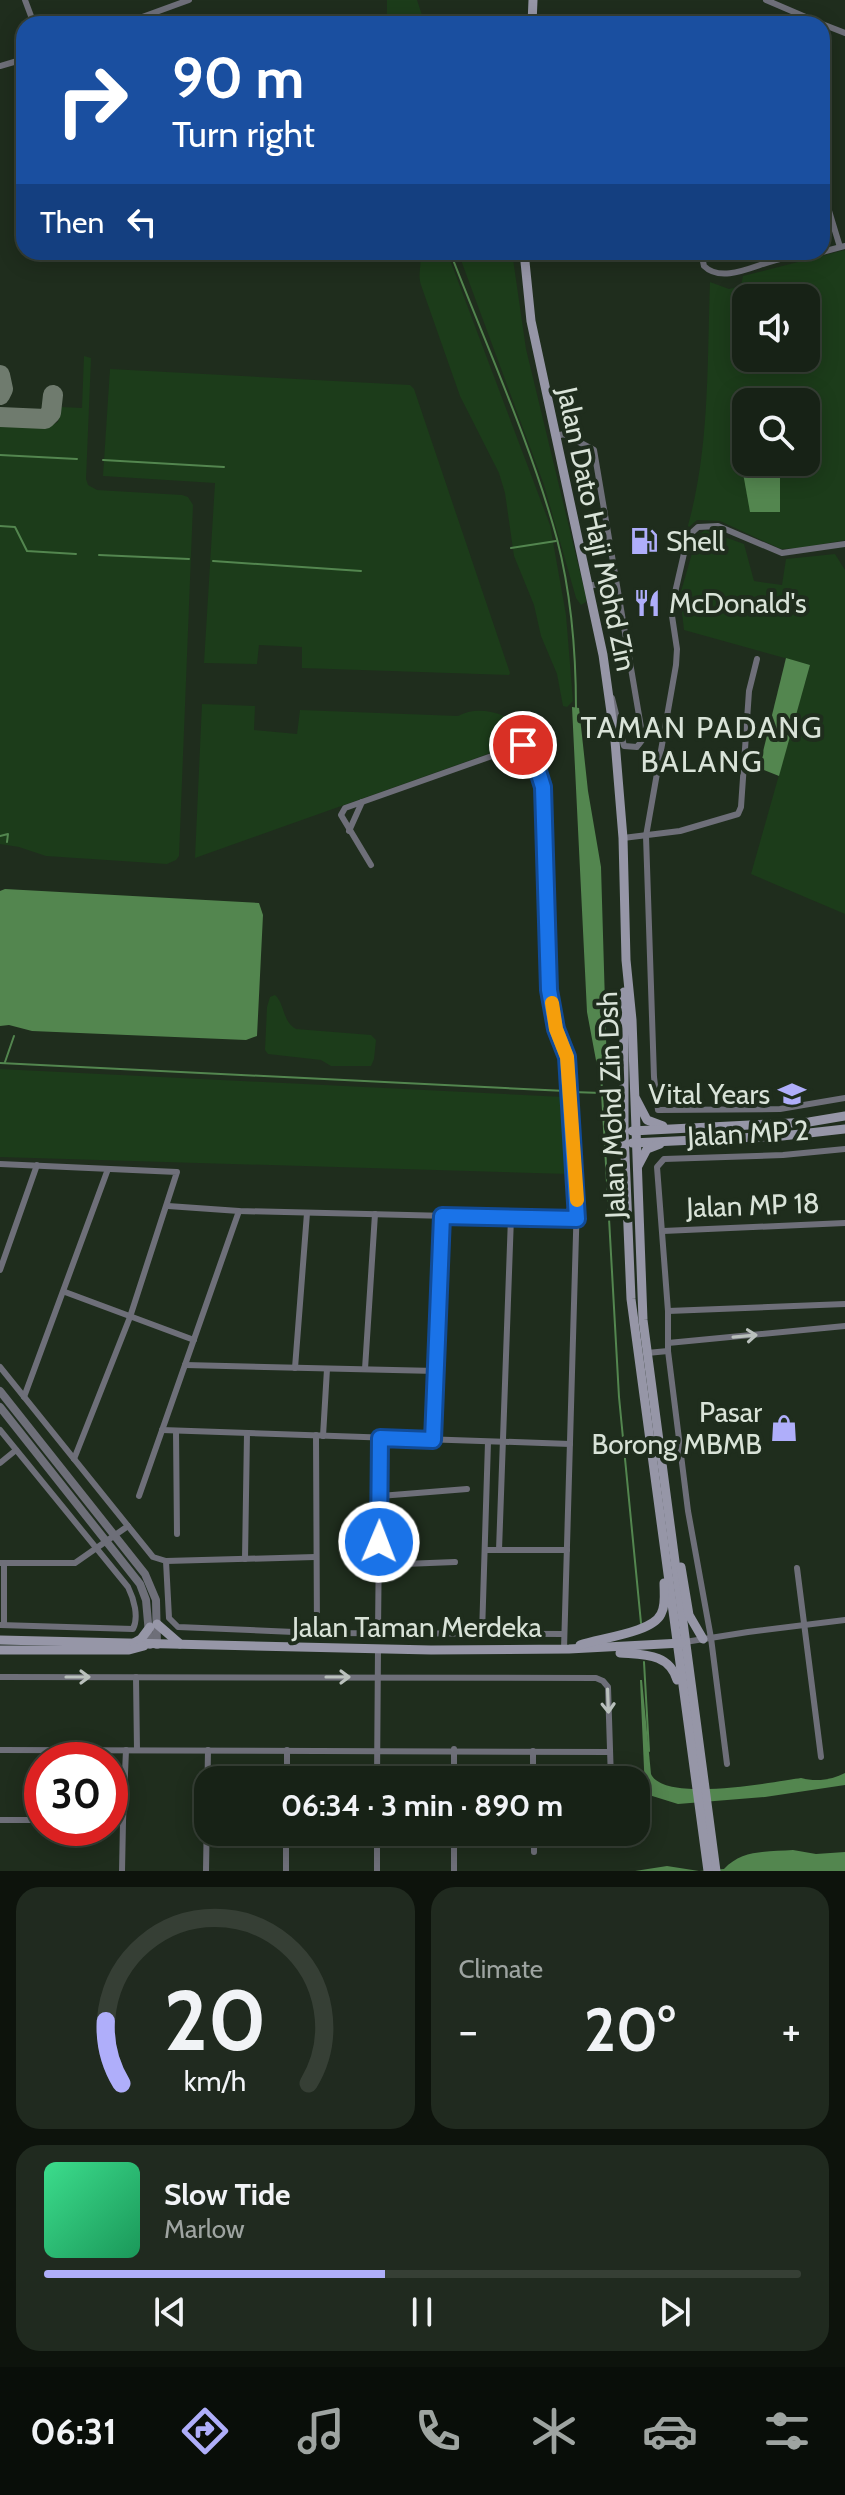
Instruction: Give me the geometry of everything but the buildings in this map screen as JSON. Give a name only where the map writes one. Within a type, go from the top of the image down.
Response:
[{"type":"main road","name":"Jalan Dato Haji Mohd Zin","points":[[525,260],[529,306],[589,586],[608,691],[623,838],[626,960]]},
{"type":"main road","name":"Jalan Mohd Zin Dsh","points":[[626,960],[632,1020],[635,1131],[630,1143],[631,1299],[716,1871]]},
{"type":"main road","name":"Jalan Mohd Zin Dsh","points":[[626,960],[624,1131],[636,1171],[647,1353],[668,1545]]},
{"type":"main road","points":[[634,1092],[647,1120],[668,1128]]},
{"type":"main road","points":[[624,1131],[809,1122],[845,1116]]},
{"type":"main road","points":[[630,1143],[782,1136],[845,1129]]},
{"type":"main road","points":[[636,1171],[647,1149],[674,1140]]},
{"type":"main road","points":[[668,1545],[680,1563],[689,1615],[707,1638]]},
{"type":"main road","points":[[566,1649],[638,1630],[657,1621],[663,1610],[668,1545]]},
{"type":"main road","points":[[134,1643],[153,1625],[183,1646]]},
{"type":"main road","name":"Jalan Taman Merdeka","points":[[0,1640],[378,1649],[566,1649],[681,1643]]},
{"type":"main road","name":"Jalan Mohd Zin Dsh","points":[[681,1643],[686,1714],[697,1758],[708,1871]]},
{"type":"main road","name":"Jalan Taman Merdeka","points":[[0,1650],[129,1650],[152,1645]]},
{"type":"main road","points":[[566,1649],[662,1659],[672,1667],[686,1714]]},
{"type":"street","points":[[145,16],[189,0]]},
{"type":"street","points":[[766,0],[803,16]]},
{"type":"street","points":[[830,212],[842,247]]},
{"type":"street","points":[[703,260],[704,266],[712,273],[742,271],[767,260]]},
{"type":"street","points":[[556,436],[564,434],[594,450],[643,739],[637,747],[624,746],[615,706],[608,691]]},
{"type":"street","points":[[845,544],[782,553],[718,526],[698,527],[688,536],[674,597],[672,616],[677,649],[646,836],[654,1077],[658,1110],[780,1109],[845,1098]]},
{"type":"street","points":[[589,586],[616,580]]},
{"type":"street","points":[[623,838],[680,831],[732,818],[740,811],[749,691],[757,659]]},
{"type":"street","points":[[371,865],[349,831],[341,811],[523,745],[531,749],[543,787],[549,990],[556,1029],[565,1047],[577,1219],[566,1649]]},
{"type":"street","points":[[349,831],[362,802]]},
{"type":"street","points":[[782,1136],[783,1155]]},
{"type":"street","name":"Jalan MP 2","points":[[663,1231],[657,1167],[664,1159],[783,1155],[845,1149]]},
{"type":"street","points":[[0,1164],[177,1172],[130,1317],[74,1459]]},
{"type":"street","points":[[0,1270],[37,1165]]},
{"type":"street","points":[[24,1397],[108,1169]]},
{"type":"street","points":[[168,1206],[239,1211],[577,1219]]},
{"type":"street","points":[[139,1496],[239,1211]]},
{"type":"street","points":[[295,1368],[307,1213]]},
{"type":"street","points":[[365,1369],[375,1214]]},
{"type":"street","points":[[433,1440],[442,1216]]},
{"type":"street","points":[[499,1550],[511,1217]]},
{"type":"street","name":"Jalan MP 18","points":[[663,1231],[845,1223]]},
{"type":"street","points":[[663,1231],[668,1347],[690,1524],[727,1764]]},
{"type":"street","points":[[65,1292],[194,1340]]},
{"type":"street","points":[[668,1311],[845,1304]]},
{"type":"street","points":[[647,1353],[668,1347],[845,1326]]},
{"type":"street","points":[[185,1365],[436,1371]]},
{"type":"street","points":[[0,1367],[153,1557],[166,1561],[315,1557]]},
{"type":"street","points":[[317,1633],[315,1557],[320,1436],[327,1369]]},
{"type":"street","points":[[0,1391],[111,1538],[140,1584],[153,1625],[152,1645]]},
{"type":"street","points":[[0,1407],[111,1538]]},
{"type":"street","points":[[0,1430],[98,1549],[132,1595],[135,1628],[2,1625],[2,1563],[75,1563],[98,1549],[128,1526]]},
{"type":"street","points":[[162,1430],[570,1444]]},
{"type":"street","points":[[176,1431],[177,1534]]},
{"type":"street","points":[[245,1559],[247,1433]]},
{"type":"street","points":[[378,1632],[380,1438]]},
{"type":"street","points":[[482,1634],[488,1442]]},
{"type":"street","points":[[0,1463],[16,1450]]},
{"type":"street","points":[[380,1496],[467,1489]]},
{"type":"street","points":[[485,1550],[567,1550]]},
{"type":"street","points":[[166,1561],[169,1618],[178,1627],[317,1633],[564,1634]]},
{"type":"street","points":[[379,1565],[455,1562]]},
{"type":"street","points":[[797,1568],[821,1757]]},
{"type":"street","points":[[681,1643],[845,1620]]},
{"type":"street","points":[[377,1766],[378,1649]]},
{"type":"street","points":[[0,1677],[596,1678],[608,1687],[610,1766]]},
{"type":"street","points":[[136,1677],[137,1750]]},
{"type":"street","points":[[454,1749],[454,1766]]},
{"type":"street","points":[[0,1750],[24,1750]]},
{"type":"street","points":[[128,1750],[610,1752]]},
{"type":"street","points":[[206,1871],[208,1750]]},
{"type":"street","points":[[287,1750],[287,1766]]},
{"type":"street","points":[[533,1751],[533,1766]]},
{"type":"street","points":[[0,1820],[24,1820]]},
{"type":"street","points":[[122,1846],[122,1871]]},
{"type":"street","points":[[286,1846],[286,1871]]},
{"type":"street","points":[[377,1846],[377,1871]]},
{"type":"street","points":[[454,1846],[454,1871]]},
{"type":"street","points":[[534,1846],[534,1852]]},
{"type":"shaded area","points":[[387,0],[417,0],[422,16],[387,16]]},
{"type":"shaded area","points":[[845,250],[845,540],[781,549],[720,521],[697,520],[687,529],[704,437],[710,282],[732,288],[732,372],[820,372],[820,284],[741,284],[743,276],[806,260],[830,260],[830,254]]},
{"type":"shaded area","points":[[450,260],[550,525],[566,615],[573,701],[567,707],[563,706],[557,674],[514,556],[499,473],[460,396],[421,285],[420,261]]},
{"type":"shaded area","points":[[461,260],[513,260],[526,349],[586,597],[586,602],[581,605],[576,598],[544,485]]},
{"type":"shaded area","points":[[84,356],[91,358],[88,485],[97,490],[182,495],[188,497],[193,505],[179,856],[167,864],[46,856],[0,844],[0,424],[50,426],[58,422],[61,407],[82,408]]},
{"type":"shaded area","points":[[110,369],[410,385],[414,389],[509,675],[302,668],[302,647],[259,645],[257,664],[204,663],[215,483],[103,476]]},
{"type":"shaded area","points":[[744,476],[780,476],[780,512],[750,512]]},
{"type":"shaded area","points":[[705,530],[744,544],[754,581],[782,585],[786,559],[835,554],[845,570],[845,914],[751,874],[810,665],[684,630],[680,595],[697,536]]},
{"type":"shaded area","points":[[786,658],[810,665],[779,776],[759,768]]},
{"type":"shaded area","points":[[202,704],[255,706],[254,730],[297,734],[300,710],[458,716],[487,711],[508,717],[524,717],[527,740],[195,858]]},
{"type":"shaded area","points":[[572,707],[579,708],[588,791],[601,867],[607,1071],[598,1071],[587,1012]]},
{"type":"shaded area","points":[[0,891],[259,903],[263,915],[257,1036],[246,1040],[32,1031],[0,1026]]},
{"type":"shaded area","points":[[275,995],[288,1022],[296,1029],[371,1035],[376,1040],[371,1066],[331,1066],[321,1060],[268,1054],[265,1050],[267,1007],[270,997]]},
{"type":"shaded area","points":[[0,1069],[564,1097],[569,1174],[0,1157]]},
{"type":"shaded area","points":[[640,1680],[651,1774],[660,1783],[697,1789],[720,1788],[801,1778],[824,1780],[845,1773],[845,1785],[765,1797],[678,1804],[650,1795],[650,1766],[644,1766]]},
{"type":"shaded area","points":[[793,1850],[816,1854],[845,1852],[845,1871],[699,1871],[724,1869],[739,1858],[756,1853]]},
{"type":"shaded area","points":[[667,1866],[699,1871],[635,1871]]},
{"type":"waterway","points":[[453,260],[521,431],[557,539],[572,623],[576,709]]},
{"type":"waterway","points":[[0,455],[77,459]]},
{"type":"waterway","points":[[103,460],[224,467]]},
{"type":"waterway","points":[[0,526],[15,527],[27,551],[76,554]]},
{"type":"waterway","points":[[511,548],[556,541]]},
{"type":"waterway","points":[[99,555],[189,559]]},
{"type":"waterway","points":[[213,561],[361,571]]},
{"type":"waterway","points":[[0,836],[8,834],[7,842]]},
{"type":"waterway","points":[[5,1062],[14,1036]]},
{"type":"waterway","points":[[0,1063],[566,1091]]},
{"type":"waterway","points":[[601,1070],[602,1092]]},
{"type":"waterway","points":[[572,1092],[602,1093],[619,1397],[641,1623]]},
{"type":"waterway","points":[[644,1662],[649,1751]]},
{"type":"taxiway","points":[[0,375],[3,389],[0,395]]},
{"type":"taxiway","points":[[0,417],[45,419],[51,413],[53,395]]},
{"type":"slow traffic","points":[[552,1003],[556,1029],[567,1057],[577,1200]]},
{"type":"place","name":"Shell","points":[[644,541]]},
{"type":"place","name":"McDonald's","points":[[647,603]]},
{"type":"place","name":"Vital Years","points":[[792,1094]]},
{"type":"place","name":"Pasar Borong MBMB","points":[[784,1428]]},
{"type":"district","name":"TAMAN PADANG BALANG","points":[[702,744]]},
{"type":"route","points":[[379,1542],[380,1438],[433,1440],[442,1216],[577,1219],[567,1057],[556,1029],[549,990],[543,787],[531,749],[523,745]]}]
